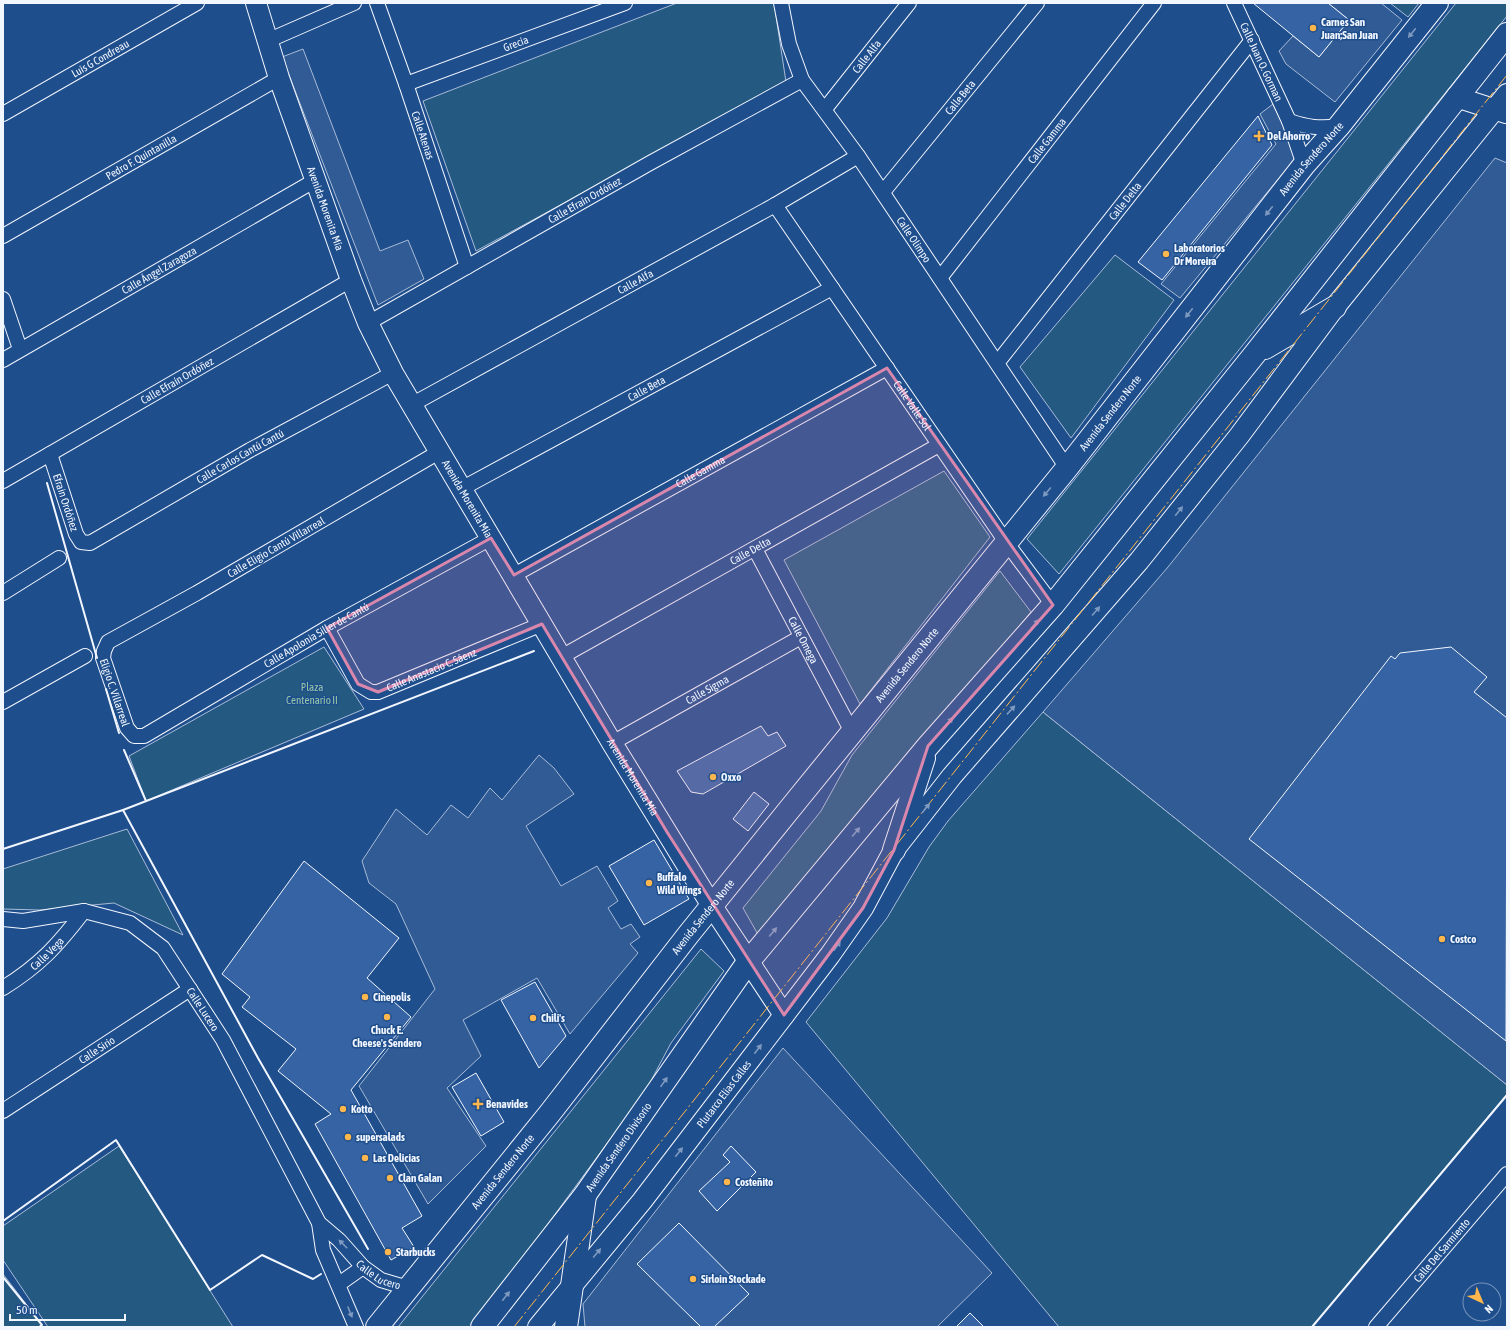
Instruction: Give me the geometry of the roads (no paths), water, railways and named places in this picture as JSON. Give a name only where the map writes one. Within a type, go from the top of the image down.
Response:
[{"type":"main road","name":"Avenida Sendero Norte","points":[[377,1327],[550,1112],[712,906],[1067,468],[1304,165],[1339,126],[1437,3]]},
{"type":"main road","points":[[748,962],[928,746],[1053,605],[1254,355],[1507,34]]},
{"type":"main road","points":[[1254,355],[1336,306]]},
{"type":"main road","points":[[894,850],[928,746]]},
{"type":"main road","name":"Avenida Sendero Divisorio","points":[[482,1327],[586,1195],[748,962]]},
{"type":"main road","points":[[566,1327],[586,1195]]},
{"type":"street","name":"Luis G Condreau","points":[[3,114],[197,3]]},
{"type":"street","name":"Avenida Morenita Mía","points":[[256,3],[279,78],[314,181],[368,323],[393,373],[514,575],[612,743],[712,906],[784,1015]]},
{"type":"street","points":[[267,41],[354,3]]},
{"type":"street","name":"Calle Atenas","points":[[377,3],[406,84],[467,267]]},
{"type":"street","name":"Grecia","points":[[406,84],[625,3]]},
{"type":"street","name":"Calle Alfa","points":[[825,109],[909,3]]},
{"type":"street","name":"Calle Beta","points":[[883,192],[1037,3]]},
{"type":"street","name":"Calle Gamma","points":[[940,278],[1154,3]]},
{"type":"street","name":"Calle Juan O. Gorman","points":[[1234,3],[1289,121],[1304,165]]},
{"type":"street","name":"Calle Olimpo","points":[[782,5],[792,56],[802,80],[825,109],[883,192],[998,362],[1067,468]]},
{"type":"street","name":"Calle Delta","points":[[998,362],[1252,40]]},
{"type":"street","name":"Pedro F. Quintanilla","points":[[3,236],[279,78]]},
{"type":"street","name":"Calle Efraín Ordóñez","points":[[368,323],[650,163],[802,80]]},
{"type":"street","points":[[1456,97],[1503,105]]},
{"type":"street","points":[[894,850],[952,776],[1140,561],[1239,436],[1336,306],[1503,105]]},
{"type":"street","points":[[1289,121],[1306,127],[1324,128],[1339,126]]},
{"type":"street","name":"Calle Alfa","points":[[412,405],[775,205],[858,156]]},
{"type":"street","name":"Calle Ángel Zaragoza","points":[[3,360],[314,181]]},
{"type":"street","name":"Calle Valle Sol","points":[[775,205],[1006,542],[1053,605]]},
{"type":"street","name":"Calle Efraín Ordóñez","points":[[3,481],[351,280]]},
{"type":"street","name":"Calle Beta","points":[[462,489],[832,288]]},
{"type":"street","points":[[3,299],[20,350]]},
{"type":"street","name":"Calle Gamma","points":[[514,575],[887,368]]},
{"type":"street","name":"Calle Carlos Cantú Cantú","points":[[90,543],[250,450],[393,373]]},
{"type":"street","name":"Calle Delta","points":[[562,657],[939,445]]},
{"type":"street","name":"Calle Eligio Cantú Villarreal","points":[[112,639],[197,593],[439,452]]},
{"type":"street","name":"Efrain Ordóñez","points":[[50,454],[76,534],[82,542],[90,543]]},
{"type":"street","name":"Calle Apolonia Siller de Cantú","points":[[144,736],[327,628],[491,538]]},
{"type":"street","name":"Calle Omega","points":[[755,549],[852,732]]},
{"type":"street","points":[[3,593],[59,558]]},
{"type":"street","name":"Calle Anastacio C. Sáenz","points":[[327,628],[358,684],[371,692],[378,692],[542,624]]},
{"type":"street","name":"Calle Sigma","points":[[612,743],[801,637]]},
{"type":"street","name":"Eligio C. Villarreal","points":[[112,639],[105,647],[103,658],[125,723],[130,733],[134,736],[144,736]]},
{"type":"street","points":[[3,702],[85,656]]},
{"type":"street","name":"Plutarco Elias Calles","points":[[538,1327],[572,1283],[642,1201],[830,956],[863,908],[894,850]]},
{"type":"street","name":"Calle Lucero","points":[[3,919],[23,921],[84,911],[130,923],[163,948],[223,1040],[319,1223],[323,1250],[339,1284],[356,1327]]},
{"type":"street","name":"Calle Vega","points":[[3,988],[27,973],[44,959],[61,942],[84,911]]},
{"type":"street","name":"Calle Sirio","points":[[3,1111],[190,990]]},
{"type":"street","name":"Calle Del Sarmiento","points":[[1376,1327],[1507,1174]]},
{"type":"street","name":"Calle Lucero","points":[[319,1223],[339,1240],[363,1267],[381,1280],[408,1288]]},
{"type":"street","points":[[339,1284],[363,1267]]},
{"type":"place","name":"Carnes San Juan;San Juan","points":[[1313,28]]},
{"type":"place","name":"Del Ahorro","points":[[1259,136]]},
{"type":"place","name":"Laboratorios Dr Moreira","points":[[1166,254]]},
{"type":"place","name":"Oxxo","points":[[713,777]]},
{"type":"place","name":"Buffalo Wild Wings","points":[[649,883]]},
{"type":"place","name":"Costco","points":[[1442,939]]},
{"type":"place","name":"Cinepolis","points":[[365,997]]},
{"type":"place","name":"Chuck E. Cheese's Sendero","points":[[387,1017]]},
{"type":"place","name":"Chili's","points":[[533,1018]]},
{"type":"place","name":"Benavides","points":[[478,1104]]},
{"type":"place","name":"Kotto","points":[[343,1109]]},
{"type":"place","name":"supersalads","points":[[348,1137]]},
{"type":"place","name":"Las Delicias","points":[[365,1158]]},
{"type":"place","name":"Clan Galan","points":[[390,1178]]},
{"type":"place","name":"Costeñito","points":[[727,1182]]},
{"type":"place","name":"Starbucks","points":[[388,1252]]},
{"type":"place","name":"Sirloin Stockade","points":[[693,1279]]},
{"type":"park label","name":"Plaza Centenario II","points":[[312,693]]}]
